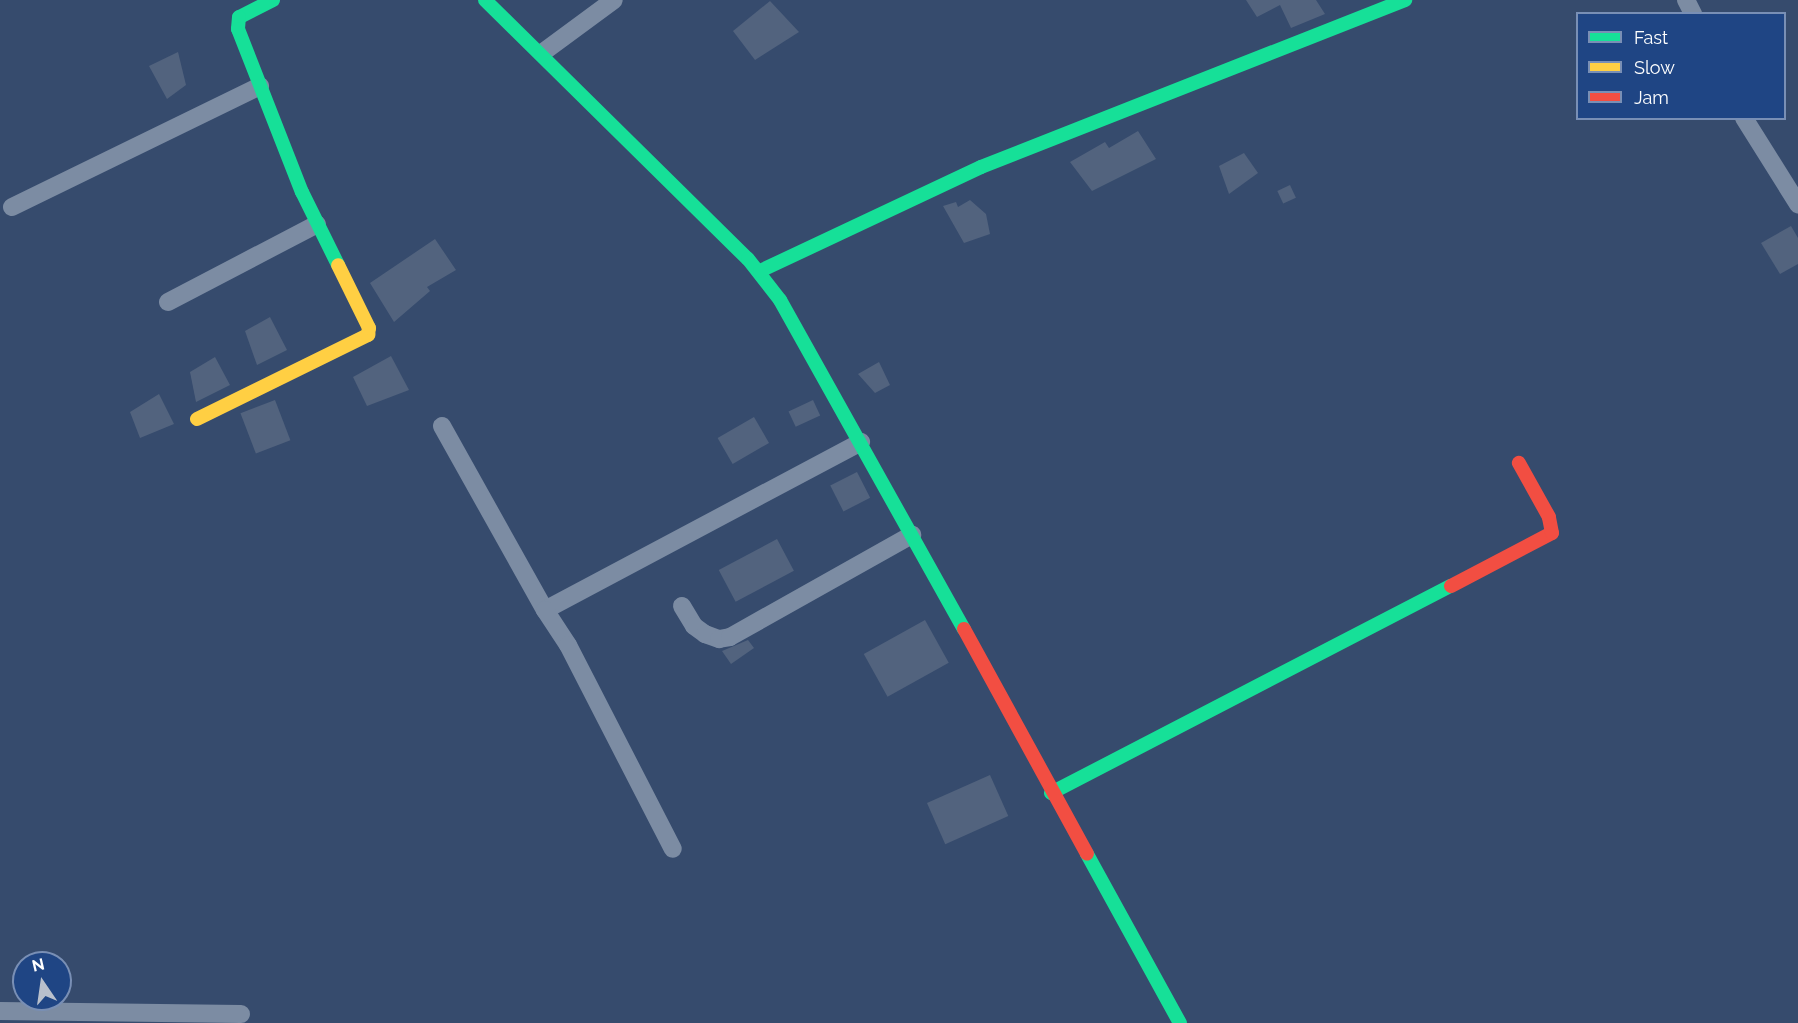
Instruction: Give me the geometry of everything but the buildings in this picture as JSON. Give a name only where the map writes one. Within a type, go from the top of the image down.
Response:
[{"type":"street","points":[[197,419],[368,335],[369,328],[316,224],[236,21],[273,0]]},
{"type":"street","points":[[485,0],[542,53],[760,271],[821,369],[1051,793],[1180,1023]]},
{"type":"street","points":[[542,53],[614,0]]},
{"type":"street","points":[[760,271],[981,168],[1405,0]]},
{"type":"street","points":[[12,207],[260,86]]},
{"type":"street","points":[[1745,120],[1798,204]]},
{"type":"street","points":[[168,302],[316,224]]},
{"type":"street","points":[[442,426],[545,610],[568,645],[673,849]]},
{"type":"street","points":[[545,610],[861,442]]},
{"type":"street","points":[[1051,793],[1552,533],[1549,517],[1519,463]]},
{"type":"street","points":[[682,606],[694,626],[705,634],[719,639],[730,637],[912,535]]},
{"type":"street","points":[[0,1011],[241,1014]]},
{"type":"traffic: fast","points":[[273,0],[239,17],[238,29],[302,192],[338,265]]},
{"type":"traffic: fast","points":[[485,0],[748,259],[780,300],[964,629]]},
{"type":"traffic: fast","points":[[760,271],[981,167],[1405,0]]},
{"type":"traffic: fast","points":[[1051,793],[1451,586]]},
{"type":"traffic: fast","points":[[1087,854],[1180,1023]]},
{"type":"traffic: slow","points":[[197,419],[368,335],[369,328],[338,265]]},
{"type":"traffic: jam","points":[[1451,586],[1552,533],[1549,517],[1519,463]]},
{"type":"traffic: jam","points":[[964,629],[1087,854]]}]
